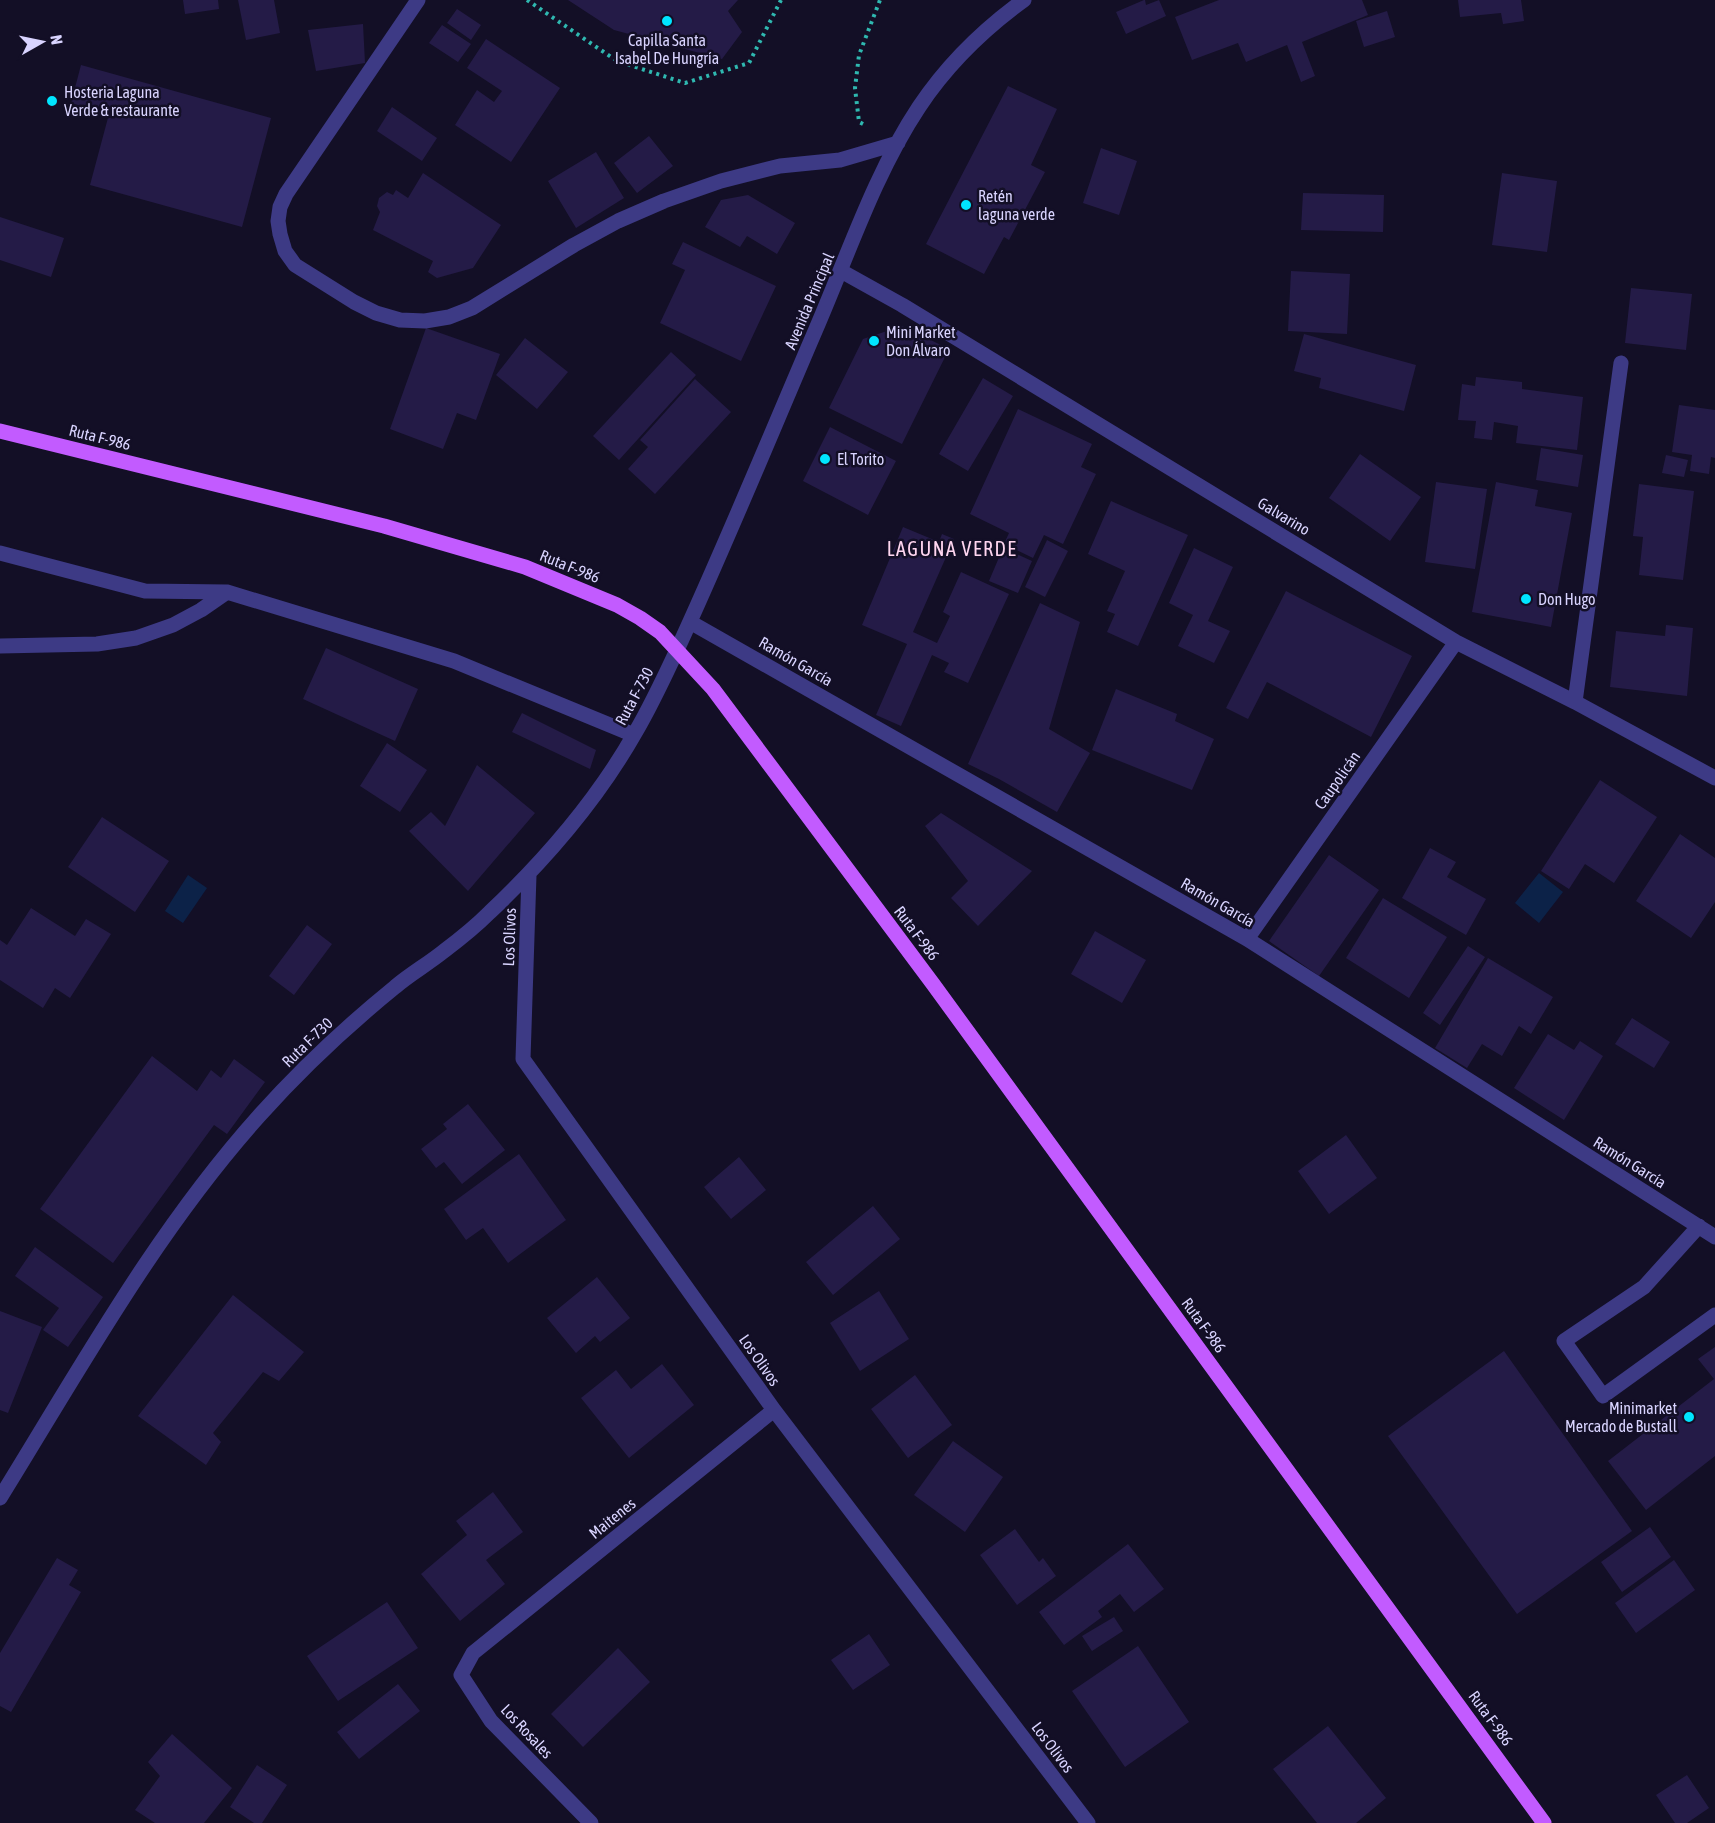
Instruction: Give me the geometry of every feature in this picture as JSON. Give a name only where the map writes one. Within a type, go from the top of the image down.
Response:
[{"type":"main road","name":"Ruta F-986","points":[[0,431],[384,526],[525,567],[617,605],[660,632],[719,698],[933,984],[1544,1823]]},
{"type":"street","points":[[418,0],[285,194],[279,214],[280,234],[285,251],[295,265],[376,313],[400,320],[425,321],[449,316],[471,308],[618,221],[664,201],[721,181],[780,166],[840,160],[898,143]]},
{"type":"street","name":"Avenida Principal","points":[[678,650],[879,180],[898,143],[920,106],[946,72],[975,40],[1024,0]]},
{"type":"street","name":"Galvarino","points":[[841,271],[902,305],[1456,642],[1575,702],[1715,778]]},
{"type":"street","points":[[1575,702],[1621,363]]},
{"type":"street","points":[[0,553],[145,591],[227,592],[454,661],[634,735]]},
{"type":"street","points":[[0,646],[97,644],[136,638],[173,625],[201,610],[227,592]]},
{"type":"street","name":"Ramón García","points":[[690,622],[1247,939],[1715,1237]]},
{"type":"street","name":"Caupolicán","points":[[1247,939],[1456,642]]},
{"type":"street","name":"Ruta F-730","points":[[0,1498],[151,1254],[203,1183],[252,1124],[303,1070],[397,985],[480,922],[529,874],[568,831],[603,784],[634,735],[678,650]]},
{"type":"street","name":"Los Olivos","points":[[529,874],[523,1059],[774,1410],[1088,1823]]},
{"type":"street","points":[[1699,1227],[1644,1287],[1564,1341],[1603,1396],[1715,1315]]},
{"type":"street","name":"Maitenes","points":[[473,1653],[774,1410]]},
{"type":"street","name":"Los Rosales","points":[[473,1653],[461,1675],[491,1721],[591,1823]]},
{"type":"path","points":[[527,0],[616,61],[684,83],[749,63],[781,0]]},
{"type":"path","points":[[880,0],[860,55],[855,88],[859,122],[898,143]]},
{"type":"water","points":[[1539,873],[1563,892],[1539,923],[1515,903]]},
{"type":"water","points":[[188,875],[207,888],[183,923],[165,911]]},
{"type":"building","points":[[183,0],[218,0],[219,9],[185,14]]},
{"type":"building","points":[[238,0],[274,0],[280,33],[246,40]]},
{"type":"building","name":"Capilla Santa Isabel De Hungría","points":[[568,0],[738,0],[728,11],[742,32],[722,59],[614,30]]},
{"type":"building","points":[[1145,0],[1146,5],[1159,0],[1166,16],[1126,34],[1116,12]]},
{"type":"building","points":[[1219,0],[1362,0],[1368,15],[1302,42],[1315,76],[1301,82],[1287,45],[1246,62],[1238,43],[1192,60],[1175,17]]},
{"type":"building","points":[[1458,0],[1521,0],[1524,21],[1503,24],[1501,13],[1460,17]]},
{"type":"building","points":[[457,9],[481,25],[471,40],[447,23]]},
{"type":"building","points":[[1387,11],[1395,37],[1364,47],[1356,21]]},
{"type":"building","points":[[363,24],[365,63],[316,71],[308,30]]},
{"type":"building","points":[[442,25],[471,44],[458,62],[429,43]]},
{"type":"building","points":[[486,39],[560,88],[511,162],[455,125],[477,90],[494,102],[502,91],[467,68]]},
{"type":"building","points":[[81,65],[271,118],[242,227],[90,185],[109,114],[71,103]]},
{"type":"building","points":[[1008,86],[1057,109],[1031,165],[1045,172],[1009,240],[1004,237],[984,274],[926,244]]},
{"type":"building","points":[[392,107],[437,138],[422,161],[377,131]]},
{"type":"building","points":[[649,136],[673,166],[637,193],[614,163]]},
{"type":"building","points":[[1101,148],[1137,161],[1119,215],[1083,203]]},
{"type":"building","points":[[596,152],[624,198],[576,228],[548,181]]},
{"type":"building","points":[[423,173],[501,225],[473,268],[437,278],[428,272],[433,261],[373,230],[380,212],[377,206],[379,198],[387,192],[393,195],[396,190],[408,198]]},
{"type":"building","points":[[1502,173],[1557,181],[1547,252],[1492,245]]},
{"type":"building","points":[[1303,193],[1384,195],[1383,232],[1301,230]]},
{"type":"building","points":[[748,195],[795,223],[777,254],[747,236],[740,247],[705,227],[721,200]]},
{"type":"building","points":[[0,217],[64,238],[51,277],[0,260]]},
{"type":"building","points":[[683,242],[776,286],[741,361],[660,323],[685,270],[672,264]]},
{"type":"building","points":[[1291,271],[1350,274],[1347,334],[1288,331]]},
{"type":"building","points":[[1631,288],[1692,294],[1686,350],[1625,343]]},
{"type":"building","points":[[902,326],[949,349],[902,444],[829,408],[863,339]]},
{"type":"building","points":[[426,328],[500,354],[476,420],[457,413],[443,449],[390,429]]},
{"type":"building","points":[[1304,334],[1416,365],[1404,411],[1319,388],[1321,378],[1294,371]]},
{"type":"building","points":[[525,338],[568,372],[537,409],[496,375]]},
{"type":"building","points":[[671,352],[696,375],[619,460],[593,436]]},
{"type":"building","points":[[1476,377],[1522,382],[1522,389],[1583,397],[1577,450],[1516,443],[1518,426],[1494,422],[1492,440],[1474,438],[1476,421],[1458,420],[1462,384],[1475,386]]},
{"type":"building","points":[[983,378],[1013,396],[968,471],[939,454]]},
{"type":"building","points":[[695,379],[731,412],[655,494],[628,469],[648,447],[640,440]]},
{"type":"building","points":[[1679,405],[1715,410],[1715,458],[1711,457],[1709,474],[1690,471],[1692,455],[1672,452]]},
{"type":"building","points":[[1018,409],[1092,444],[1081,467],[1096,474],[1063,544],[1044,535],[1033,558],[1004,544],[1009,533],[970,514]]},
{"type":"building","points":[[830,427],[896,461],[868,515],[803,481]]},
{"type":"building","points":[[1541,448],[1583,455],[1578,487],[1536,480]]},
{"type":"building","points":[[1360,454],[1421,497],[1390,541],[1329,498]]},
{"type":"building","points":[[1666,455],[1688,460],[1684,477],[1662,473]]},
{"type":"building","points":[[1436,482],[1487,489],[1475,569],[1425,562]]},
{"type":"building","points":[[1496,482],[1538,490],[1535,506],[1572,513],[1551,627],[1472,612]]},
{"type":"building","points":[[1639,484],[1694,491],[1683,580],[1639,575],[1643,537],[1633,536]]},
{"type":"building","points":[[1111,501],[1188,535],[1138,646],[1107,632],[1115,614],[1107,611],[1125,571],[1088,554]]},
{"type":"building","points":[[903,527],[939,542],[942,534],[954,539],[913,632],[937,643],[950,616],[943,612],[961,572],[1009,594],[968,683],[944,672],[949,663],[932,655],[901,726],[876,715],[907,644],[862,625]]},
{"type":"building","points":[[1047,540],[1068,551],[1045,597],[1025,587]]},
{"type":"building","points":[[1003,548],[1032,561],[1018,593],[989,581]]},
{"type":"building","points":[[1194,548],[1233,567],[1208,621],[1230,631],[1214,663],[1178,646],[1193,615],[1169,603]]},
{"type":"building","points":[[1286,591],[1412,656],[1371,737],[1267,682],[1248,719],[1226,708]]},
{"type":"building","points":[[1040,603],[1080,622],[1049,729],[1090,753],[1057,812],[968,764]]},
{"type":"building","points":[[1666,625],[1693,628],[1687,696],[1610,687],[1616,631],[1665,636]]},
{"type":"building","points":[[326,648],[418,689],[395,741],[303,699]]},
{"type":"building","points":[[1116,689],[1177,714],[1175,721],[1214,739],[1192,790],[1092,750]]},
{"type":"building","points":[[522,713],[596,750],[590,769],[512,732]]},
{"type":"building","points":[[387,743],[427,770],[400,812],[360,786]]},
{"type":"building","points":[[477,765],[535,813],[468,891],[409,831],[431,812],[445,826]]},
{"type":"building","points":[[1600,780],[1657,817],[1614,883],[1585,864],[1569,889],[1541,871]]},
{"type":"building","points":[[941,813],[1032,871],[978,926],[951,898],[968,881],[925,826]]},
{"type":"building","points":[[102,817],[169,861],[135,912],[68,867]]},
{"type":"building","points":[[1680,834],[1715,858],[1715,902],[1691,938],[1636,901]]},
{"type":"building","points":[[1430,848],[1456,862],[1447,877],[1486,899],[1466,935],[1402,898]]},
{"type":"building","points":[[1329,855],[1379,890],[1319,976],[1269,941]]},
{"type":"building","points":[[1383,898],[1447,937],[1409,998],[1346,958]]},
{"type":"building","points":[[31,908],[75,936],[86,919],[111,934],[70,998],[55,988],[43,1008],[0,980],[0,940],[7,945]]},
{"type":"building","points":[[307,925],[332,944],[294,995],[269,976]]},
{"type":"building","points":[[1095,931],[1146,960],[1122,1003],[1071,974]]},
{"type":"building","points":[[1468,946],[1485,957],[1440,1025],[1423,1013]]},
{"type":"building","points":[[1488,958],[1553,997],[1531,1034],[1519,1026],[1502,1056],[1482,1044],[1467,1068],[1435,1048]]},
{"type":"building","points":[[1632,1018],[1670,1042],[1654,1068],[1615,1044]]},
{"type":"building","points":[[1548,1034],[1574,1050],[1580,1041],[1603,1056],[1564,1120],[1514,1088]]},
{"type":"building","points":[[152,1056],[197,1091],[211,1070],[221,1078],[234,1059],[265,1082],[227,1134],[214,1125],[113,1263],[40,1209]]},
{"type":"building","points":[[468,1104],[505,1150],[462,1184],[444,1162],[436,1168],[421,1149],[447,1129],[443,1124]]},
{"type":"building","points":[[1346,1135],[1377,1178],[1329,1214],[1298,1171]]},
{"type":"building","points":[[519,1154],[566,1220],[508,1263],[483,1228],[466,1240],[444,1209]]},
{"type":"building","points":[[739,1157],[766,1190],[731,1219],[704,1187]]},
{"type":"building","points":[[873,1206],[900,1239],[833,1295],[806,1262]]},
{"type":"building","points":[[35,1247],[103,1297],[68,1347],[43,1330],[59,1308],[15,1276]]},
{"type":"building","points":[[597,1277],[630,1318],[600,1342],[595,1336],[576,1353],[547,1318]]},
{"type":"building","points":[[879,1291],[909,1339],[860,1371],[830,1323]]},
{"type":"building","points":[[233,1295],[304,1352],[279,1381],[263,1372],[213,1433],[221,1442],[206,1465],[138,1416]]},
{"type":"building","points":[[0,1311],[42,1327],[8,1413],[0,1410]]},
{"type":"building","name":"Minimarket Mercado de Bustall","points":[[1715,1347],[1715,1456],[1646,1510],[1608,1461],[1714,1379],[1698,1359]]},
{"type":"building","points":[[1504,1351],[1632,1531],[1517,1614],[1388,1436]]},
{"type":"building","points":[[662,1364],[694,1405],[629,1458],[581,1398],[616,1370],[631,1389]]},
{"type":"building","points":[[915,1375],[952,1425],[908,1458],[871,1409]]},
{"type":"building","points":[[953,1441],[1003,1477],[965,1532],[914,1495]]},
{"type":"building","points":[[493,1492],[523,1532],[486,1560],[505,1584],[460,1621],[421,1574],[467,1535],[456,1521]]},
{"type":"building","points":[[1650,1527],[1671,1557],[1622,1592],[1601,1562]]},
{"type":"building","points":[[1015,1529],[1039,1562],[1043,1558],[1056,1576],[1017,1605],[980,1555]]},
{"type":"building","points":[[1128,1544],[1164,1589],[1134,1612],[1120,1594],[1098,1611],[1102,1617],[1064,1645],[1039,1612]]},
{"type":"building","points":[[57,1558],[78,1570],[69,1585],[81,1592],[11,1712],[0,1706],[0,1653]]},
{"type":"building","points":[[1674,1560],[1695,1590],[1636,1633],[1615,1603]]},
{"type":"building","points":[[387,1602],[418,1648],[338,1701],[307,1656]]},
{"type":"building","points":[[1114,1617],[1123,1631],[1092,1651],[1082,1636]]},
{"type":"building","points":[[869,1634],[890,1665],[853,1690],[831,1660]]},
{"type":"building","points":[[1138,1646],[1189,1722],[1125,1767],[1072,1691]]},
{"type":"building","points":[[618,1648],[650,1682],[583,1747],[551,1714]]},
{"type":"building","points":[[398,1684],[420,1711],[359,1759],[337,1732]]},
{"type":"building","points":[[1328,1726],[1386,1798],[1356,1823],[1317,1823],[1273,1769]]},
{"type":"building","points":[[172,1734],[232,1788],[204,1823],[155,1823],[135,1810],[160,1776],[148,1762]]},
{"type":"building","points":[[257,1765],[287,1785],[262,1823],[254,1823],[230,1807]]},
{"type":"building","points":[[1687,1775],[1709,1808],[1687,1823],[1675,1823],[1656,1795]]},
{"type":"place","name":"Capilla Santa Isabel De Hungría","points":[[667,21]]},
{"type":"place","name":"Hosteria Laguna Verde & restaurante","points":[[52,101]]},
{"type":"place","name":"Retén laguna verde","points":[[966,205]]},
{"type":"place","name":"Mini Market Don Álvaro","points":[[874,341]]},
{"type":"place","name":"El Torito","points":[[825,459]]},
{"type":"place","name":"Don Hugo","points":[[1526,599]]},
{"type":"place","name":"Minimarket Mercado de Bustall","points":[[1689,1417]]},
{"type":"district","name":"LAGUNA VERDE","points":[[952,548]]}]
